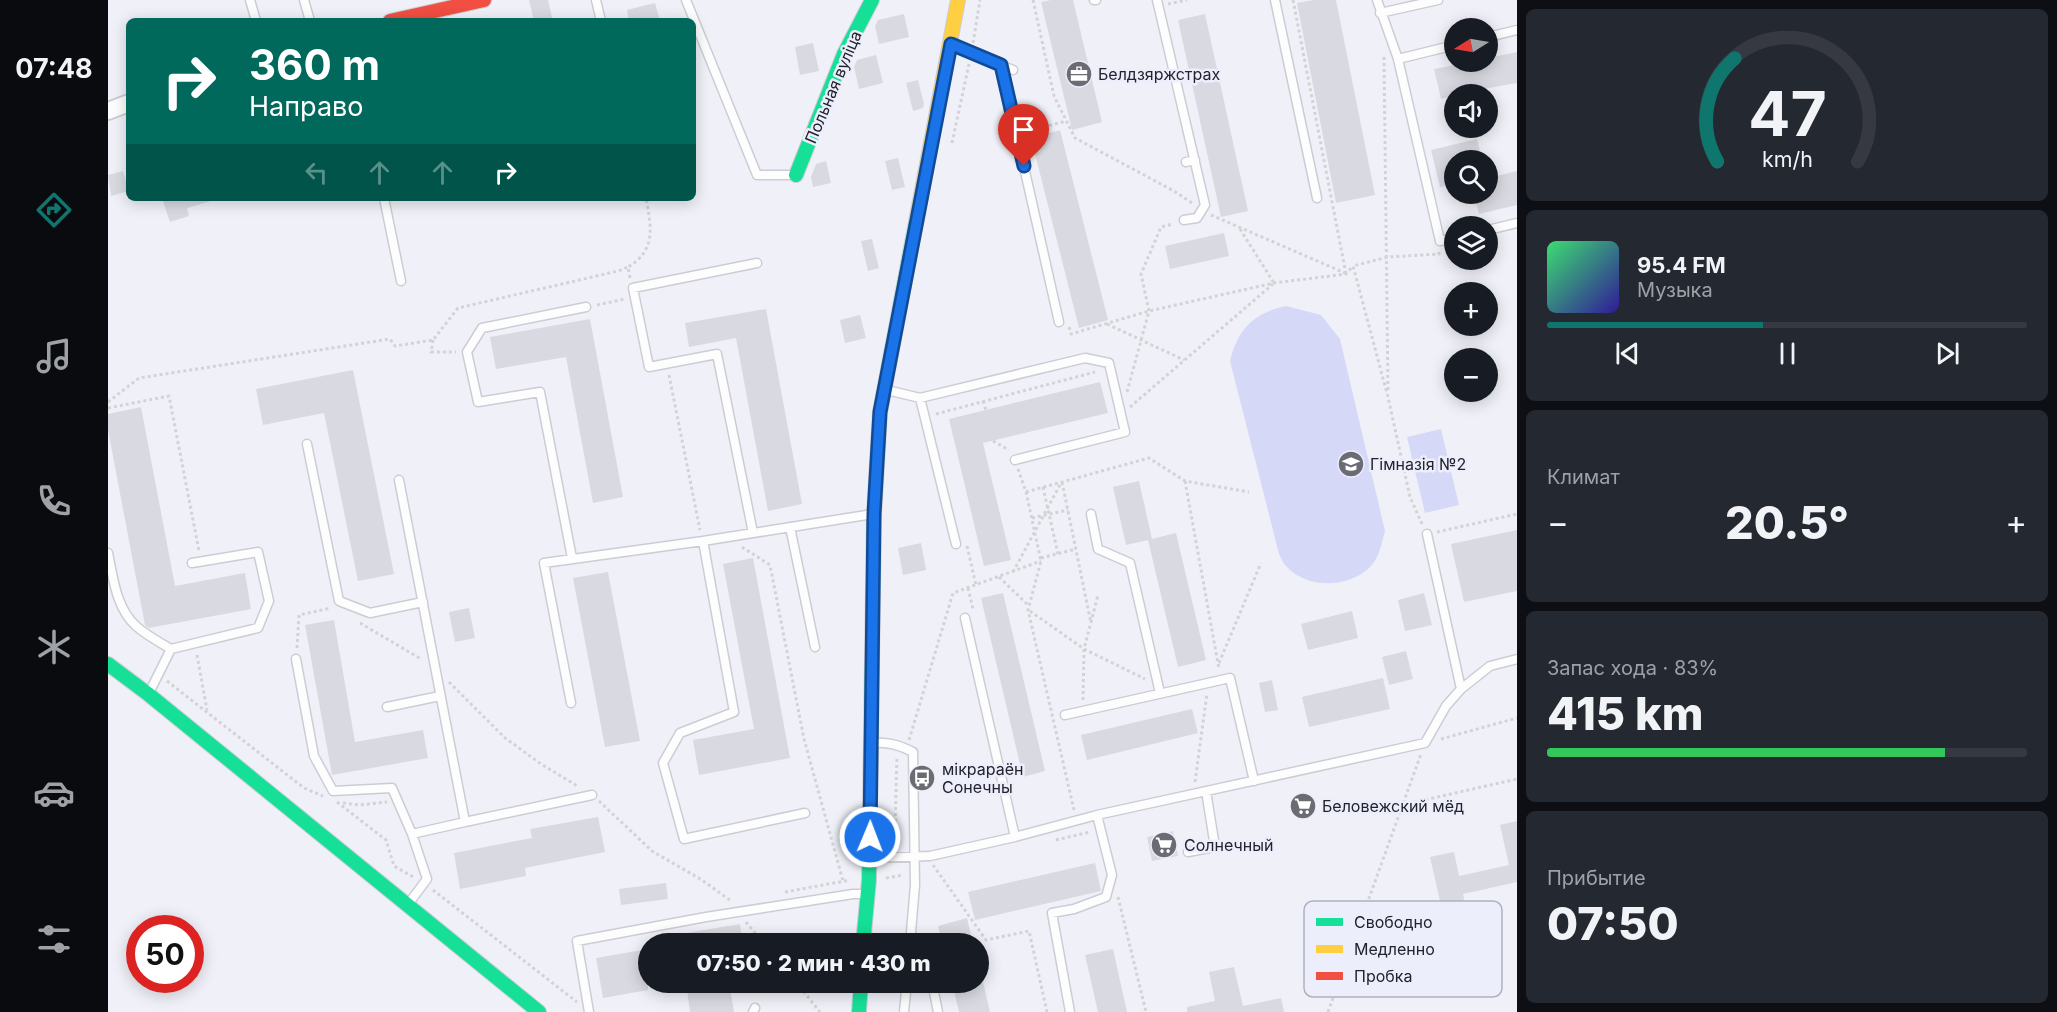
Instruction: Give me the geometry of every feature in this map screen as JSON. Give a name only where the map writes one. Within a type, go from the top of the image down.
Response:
[{"type":"main road","points":[[425,16],[484,0]]},
{"type":"main road","name":"Польная вуліца","points":[[796,175],[844,54],[872,0]]},
{"type":"main road","points":[[864,933],[870,858],[874,514],[884,389],[958,0]]},
{"type":"main road","points":[[108,664],[539,1012]]},
{"type":"main road","points":[[858,1012],[860,993]]},
{"type":"street","points":[[108,111],[126,104]]},
{"type":"lane","points":[[250,0],[255,18]]},
{"type":"lane","points":[[304,0],[309,18]]},
{"type":"lane","points":[[596,0],[600,18]]},
{"type":"lane","points":[[686,0],[693,18]]},
{"type":"lane","points":[[1156,0],[1190,161],[1205,205],[1197,218],[1184,220]]},
{"type":"lane","points":[[1275,0],[1317,198]]},
{"type":"lane","points":[[1377,0],[1398,59],[1440,241],[1444,240]]},
{"type":"lane","points":[[1380,13],[1438,0]]},
{"type":"lane","points":[[1268,14],[1278,15]]},
{"type":"lane","points":[[696,25],[757,175],[796,175]]},
{"type":"lane","points":[[1498,35],[1517,30]]},
{"type":"lane","points":[[951,44],[1013,70]]},
{"type":"lane","points":[[1398,59],[1444,48]]},
{"type":"lane","points":[[1001,65],[1059,322]]},
{"type":"lane","points":[[385,201],[401,281]]},
{"type":"lane","points":[[1498,228],[1517,223]]},
{"type":"lane","points":[[753,533],[717,354],[649,367],[634,293],[757,263]]},
{"type":"lane","points":[[572,558],[540,392],[478,402],[467,352],[483,328],[586,307]]},
{"type":"lane","points":[[884,389],[920,398],[1085,358],[1109,363],[1125,432],[1013,456]]},
{"type":"lane","points":[[920,398],[956,544]]},
{"type":"lane","points":[[307,444],[339,601],[370,613],[423,602]]},
{"type":"lane","points":[[399,480],[465,822]]},
{"type":"lane","points":[[572,704],[544,563],[874,514]]},
{"type":"lane","points":[[1091,514],[1098,549],[1130,563],[1159,689]]},
{"type":"lane","points":[[790,527],[815,647]]},
{"type":"lane","points":[[1427,534],[1461,689]]},
{"type":"lane","points":[[702,541],[734,712],[680,733],[663,763],[684,838],[805,813]]},
{"type":"lane","points":[[108,553],[116,592],[126,613],[135,625],[171,649],[258,628],[269,601],[258,552],[197,563]]},
{"type":"lane","points":[[964,618],[1015,837]]},
{"type":"lane","points":[[148,694],[171,649]]},
{"type":"lane","points":[[296,659],[314,756],[333,791],[392,788],[412,834],[427,879],[407,906]]},
{"type":"lane","points":[[870,858],[930,856],[1015,837],[1097,815],[1425,743],[1446,706],[1461,689],[1490,666],[1517,659]]},
{"type":"lane","points":[[1065,715],[1159,689],[1230,678],[1254,781]]},
{"type":"lane","points":[[387,707],[440,696]]},
{"type":"lane","points":[[871,743],[886,742],[900,745],[913,752],[915,885],[911,933]]},
{"type":"lane","points":[[1188,852],[1215,847],[1206,791]]},
{"type":"lane","points":[[412,834],[592,795]]},
{"type":"lane","points":[[1070,1012],[1052,914],[1074,909],[1106,897],[1112,875],[1097,815]]},
{"type":"lane","points":[[589,1012],[578,941],[706,917],[853,894],[868,894]]},
{"type":"lane","points":[[904,1012],[906,993]]},
{"type":"lane","points":[[934,993],[938,1012]]},
{"type":"path","points":[[1033,0],[1054,96],[1075,138],[1174,191]]},
{"type":"path","points":[[1168,3],[1187,0]]},
{"type":"path","points":[[1293,0],[1346,274]]},
{"type":"path","points":[[1384,53],[1388,397]]},
{"type":"path","points":[[1023,133],[1066,121]]},
{"type":"path","points":[[467,352],[431,352],[433,340],[458,308],[618,271],[643,257],[649,242],[650,223],[646,201]]},
{"type":"path","points":[[1214,217],[1346,274]]},
{"type":"path","points":[[1121,414],[1149,311],[1141,274],[1161,227]]},
{"type":"path","points":[[1239,228],[1274,283]]},
{"type":"path","points":[[1071,334],[1149,311],[1274,283],[1346,274],[1353,266],[1388,257],[1439,254],[1440,241]]},
{"type":"path","points":[[1353,266],[1388,397],[1410,497],[1427,534],[1517,514]]},
{"type":"path","points":[[586,307],[634,293],[628,267]]},
{"type":"path","points":[[1121,414],[1274,283]]},
{"type":"path","points":[[1107,324],[1184,360]]},
{"type":"path","points":[[108,402],[139,378],[390,339],[395,346],[433,340]]},
{"type":"path","points":[[667,364],[702,541]]},
{"type":"path","points":[[936,413],[1102,370]]},
{"type":"path","points":[[108,408],[169,396],[197,563]]},
{"type":"path","points":[[983,401],[986,410]]},
{"type":"path","points":[[993,441],[1013,456]]},
{"type":"path","points":[[1159,689],[1084,649],[1028,610],[1041,560],[1026,492],[1149,458],[1185,481],[1249,492]]},
{"type":"path","points":[[1185,481],[1221,680]]},
{"type":"path","points":[[1013,572],[1062,482]]},
{"type":"path","points":[[1062,482],[1091,623]]},
{"type":"path","points":[[1043,487],[1058,554]]},
{"type":"path","points":[[1032,518],[1068,510]]},
{"type":"path","points":[[740,546],[770,565],[804,739],[843,881]]},
{"type":"path","points":[[909,740],[953,593],[1076,549]]},
{"type":"path","points":[[1219,664],[1261,563]]},
{"type":"path","points":[[999,577],[1029,606]]},
{"type":"path","points":[[1083,710],[1084,649],[1098,595]]},
{"type":"path","points":[[296,659],[300,615],[334,608]]},
{"type":"path","points":[[354,620],[434,667],[505,738],[541,764],[592,795],[652,851],[702,880],[731,902],[742,899]]},
{"type":"path","points":[[195,644],[207,712]]},
{"type":"path","points":[[159,674],[304,788],[340,803],[386,840],[394,866],[424,883],[589,1012]]},
{"type":"path","points":[[1194,794],[1208,682]]},
{"type":"path","points":[[1368,901],[1425,743],[1517,718]]},
{"type":"path","points":[[886,742],[886,753],[897,756],[895,831],[899,876]]},
{"type":"path","points":[[1402,805],[1517,778]]},
{"type":"path","points":[[340,803],[359,805],[397,800]]},
{"type":"path","points":[[930,856],[934,868],[986,940],[1029,932],[1047,1012]]},
{"type":"path","points":[[1112,875],[1146,1012]]},
{"type":"path","points":[[776,893],[852,879]]},
{"type":"path","points":[[805,993],[820,1012]]},
{"type":"path","points":[[1328,1012],[1333,997]]},
{"type":"shaded area","points":[[1286,306],[1321,315],[1340,339],[1385,531],[1378,554],[1371,566],[1352,579],[1340,582],[1328,583],[1305,579],[1295,574],[1281,559],[1230,361],[1237,340],[1249,324],[1264,313]]},
{"type":"shaded area","points":[[1441,429],[1459,505],[1425,513],[1407,437]]},
{"type":"building","points":[[529,0],[548,0],[552,18],[533,18]]},
{"type":"building","points":[[1073,0],[1102,122],[1072,130],[1041,2]]},
{"type":"building","points":[[1336,0],[1375,195],[1336,203],[1297,3]]},
{"type":"building","points":[[655,3],[659,18],[628,18],[627,10]]},
{"type":"building","points":[[904,14],[909,37],[879,44],[875,26],[878,20]]},
{"type":"building","points":[[1205,14],[1248,211],[1221,217],[1178,20]]},
{"type":"building","points":[[813,43],[819,71],[800,75],[795,47]]},
{"type":"building","points":[[1517,52],[1517,83],[1498,86],[1498,84],[1444,84],[1444,98],[1441,99],[1434,69],[1444,67],[1444,72],[1498,72],[1498,56]]},
{"type":"building","points":[[876,55],[883,83],[859,89],[854,67],[857,60]]},
{"type":"building","points":[[918,80],[924,104],[923,108],[913,111],[906,83]]},
{"type":"building","points":[[1060,130],[1108,320],[1079,328],[1031,138]]},
{"type":"building","points":[[1477,139],[1480,150],[1444,150],[1444,186],[1440,187],[1431,150]]},
{"type":"building","points":[[898,158],[905,187],[892,190],[885,161]]},
{"type":"building","points":[[826,161],[831,183],[813,187],[811,177],[816,164]]},
{"type":"building","points":[[123,171],[126,192],[111,196],[108,175]]},
{"type":"building","points":[[1517,171],[1517,205],[1479,214],[1476,204],[1498,204],[1498,176]]},
{"type":"building","points":[[163,201],[211,201],[187,208],[189,216],[170,222]]},
{"type":"building","points":[[1224,233],[1229,256],[1170,269],[1165,246]]},
{"type":"building","points":[[872,239],[879,268],[868,271],[861,241]]},
{"type":"building","points":[[766,309],[802,504],[768,511],[736,338],[689,347],[685,323]]},
{"type":"building","points":[[860,315],[866,338],[845,343],[840,320]]},
{"type":"building","points":[[590,319],[623,497],[593,503],[566,357],[496,369],[490,337]]},
{"type":"building","points":[[353,370],[394,574],[358,581],[324,413],[263,425],[256,389]]},
{"type":"building","points":[[1100,382],[1108,413],[983,443],[1011,560],[984,566],[949,419]]},
{"type":"building","points":[[141,407],[175,586],[245,573],[251,609],[149,628],[145,625],[108,430],[108,414]]},
{"type":"building","points":[[1139,481],[1152,539],[1176,533],[1206,660],[1178,667],[1148,540],[1126,545],[1113,487]]},
{"type":"building","points":[[1517,530],[1517,591],[1464,602],[1451,544]]},
{"type":"building","points":[[921,543],[926,570],[903,575],[898,548]]},
{"type":"building","points":[[753,558],[790,758],[699,775],[693,740],[754,729],[723,564]]},
{"type":"building","points":[[608,572],[640,741],[605,747],[573,578]]},
{"type":"building","points":[[1003,593],[1045,771],[1023,777],[981,598]]},
{"type":"building","points":[[1424,593],[1432,625],[1405,631],[1398,600]]},
{"type":"building","points":[[469,608],[475,638],[455,642],[449,612]]},
{"type":"building","points":[[1352,611],[1358,638],[1308,650],[1301,624]]},
{"type":"building","points":[[334,620],[355,742],[423,730],[428,758],[332,775],[305,625]]},
{"type":"building","points":[[1406,651],[1413,679],[1389,685],[1382,657]]},
{"type":"building","points":[[1383,678],[1390,709],[1309,727],[1302,697]]},
{"type":"building","points":[[1272,680],[1278,710],[1265,712],[1259,683]]},
{"type":"building","points":[[1192,709],[1198,733],[1087,760],[1081,735]]},
{"type":"building","points":[[1307,798],[1310,813],[1296,816],[1293,801]]},
{"type":"building","points":[[598,817],[605,852],[525,868],[526,876],[460,889],[454,853],[532,838],[530,829]]},
{"type":"building","points":[[1517,821],[1517,882],[1463,894],[1465,901],[1440,901],[1430,857],[1454,852],[1459,876],[1509,865],[1500,825]]},
{"type":"building","points":[[1173,831],[1178,856],[1152,861],[1147,837]]},
{"type":"building","points":[[1095,863],[1101,891],[975,920],[968,892]]},
{"type":"building","points":[[666,883],[668,899],[621,905],[619,889]]},
{"type":"building","points":[[967,918],[970,933],[940,933],[938,926]]},
{"type":"building","points":[[740,924],[741,933],[686,933]]},
{"type":"building","points":[[1113,949],[1127,1012],[1098,1012],[1085,955]]},
{"type":"building","points":[[638,951],[638,992],[603,998],[596,958]]},
{"type":"building","points":[[1234,967],[1243,1006],[1281,998],[1284,1012],[1187,1012],[1187,1007],[1215,1001],[1209,972]]},
{"type":"building","points":[[687,993],[731,993],[734,1012],[690,1012]]},
{"type":"building","points":[[955,993],[986,993],[990,1012],[959,1012]]},
{"type":"traffic: fast","points":[[796,175],[844,54],[872,0]]},
{"type":"traffic: fast","points":[[864,933],[869,880],[874,514],[880,412],[916,222]]},
{"type":"traffic: fast","points":[[108,664],[539,1012]]},
{"type":"traffic: fast","points":[[859,1012],[860,993]]},
{"type":"traffic: slow","points":[[916,222],[958,0]]},
{"type":"traffic: jam","points":[[403,18],[484,0]]},
{"type":"place","name":"Белдзяржстрах","points":[[1079,74]]},
{"type":"place","name":"Гімназія №2","points":[[1351,464]]},
{"type":"place","name":"мікрараён Сонечны","points":[[922,778]]},
{"type":"place","name":"Беловежский мёд","points":[[1303,806]]},
{"type":"place","name":"Солнечный","points":[[1164,845]]},
{"type":"route","points":[[870,837],[874,514],[880,412],[951,44],[1001,65],[1024,166]]}]
